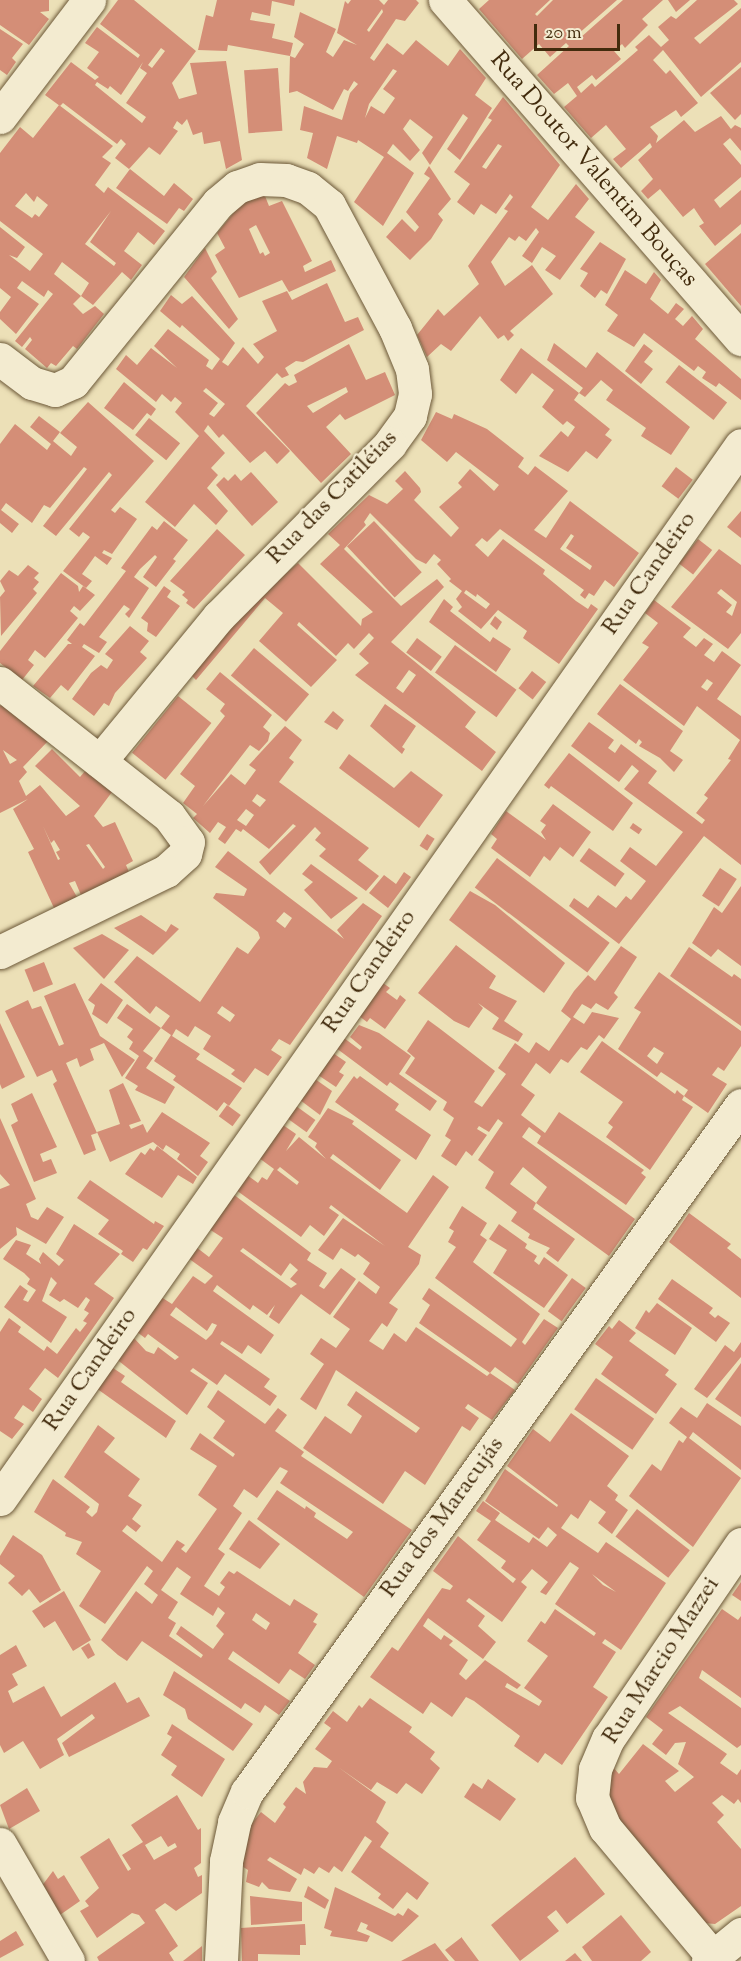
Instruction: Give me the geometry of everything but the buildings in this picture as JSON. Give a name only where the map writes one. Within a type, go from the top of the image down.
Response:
[{"type":"street","points":[[0,117],[89,0]]},
{"type":"street","name":"Rua Doutor Valentim Bouças","points":[[445,0],[741,339]]},
{"type":"street","name":"Rua das Catiléias","points":[[0,359],[32,383],[55,390],[73,382],[218,203],[237,187],[253,182],[286,180],[308,188],[329,205],[395,328],[412,369],[415,394],[410,416],[390,444],[219,616],[100,761]]},
{"type":"street","name":"Rua Candeiro","points":[[0,1500],[741,445]]},
{"type":"street","points":[[0,682],[183,830],[188,842],[185,854],[178,864],[153,879],[0,952]]},
{"type":"street","name":"Rua dos Maracujás","points":[[220,1961],[226,1861],[234,1822],[247,1792],[741,1105]]},
{"type":"street","name":"Rua Marcio Mazzei","points":[[711,1959],[604,1828],[592,1798],[595,1769],[608,1738],[741,1544]]},
{"type":"street","points":[[0,1844],[68,1961]]},
{"type":"street","points":[[711,1959],[741,1934]]}]
